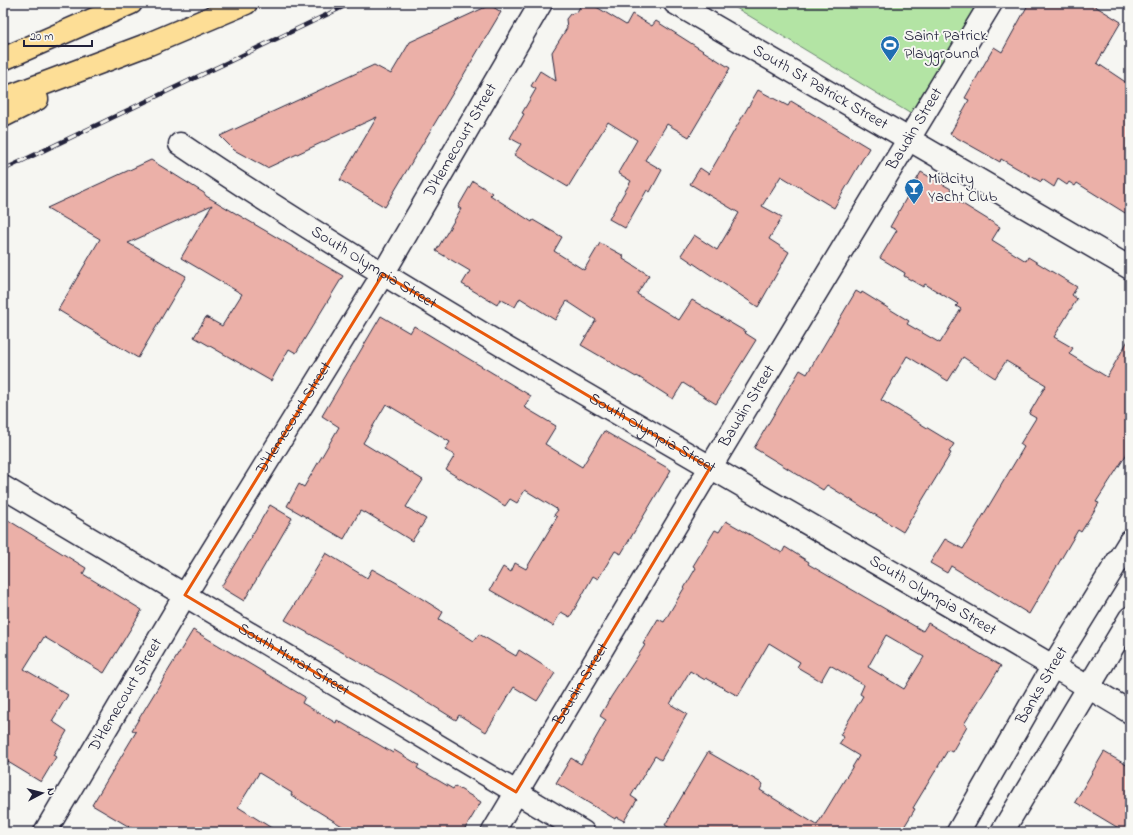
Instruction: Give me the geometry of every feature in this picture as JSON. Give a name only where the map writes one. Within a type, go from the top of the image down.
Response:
[{"type":"highway","points":[[3,59],[131,3]]},
{"type":"highway","points":[[3,99],[149,44],[246,3]]},
{"type":"highway","points":[[3,116],[149,44]]},
{"type":"street","name":"D'Hemecourt Street","points":[[45,832],[185,595],[383,274],[541,3]]},
{"type":"street","name":"South St Patrick Street","points":[[675,3],[1130,268]]},
{"type":"street","name":"Baudin Street","points":[[493,832],[710,468],[991,3]]},
{"type":"street","name":"South Olympia Street","points":[[180,144],[383,274],[710,468],[1130,712]]},
{"type":"street","name":"South Murat Street","points":[[3,487],[584,832]]},
{"type":"street","name":"Banks Street","points":[[958,832],[1053,666],[1130,541]]},
{"type":"street","points":[[1002,832],[1130,618]]},
{"type":"highlighted area","points":[[383,274],[710,468],[516,792],[185,595]]},
{"type":"green space","name":"Saint Patrick Playground","points":[[728,3],[991,3],[921,120]]},
{"type":"building","points":[[582,3],[590,3],[626,25],[632,14],[652,26],[656,21],[730,68],[689,137],[667,124],[645,160],[662,170],[650,192],[647,190],[625,228],[609,219],[631,181],[618,173],[637,140],[608,122],[568,187],[514,155],[521,144],[510,138],[536,89],[531,86],[540,71],[556,81],[552,52],[567,28],[566,19],[570,14],[577,12]]},
{"type":"building","points":[[1029,3],[1090,3],[1121,22],[1097,63],[1130,85],[1130,216],[1077,183],[1075,186],[1069,182],[1067,185],[1058,179],[1054,187],[1042,179],[1041,182],[1001,159],[1000,162],[950,134],[969,100],[965,98],[994,47],[1002,52]]},
{"type":"building","points":[[490,5],[501,12],[385,207],[340,180],[377,117],[267,168],[234,150],[220,136],[374,65],[391,74],[410,42]]},
{"type":"building","points":[[758,90],[788,106],[791,101],[869,148],[834,208],[781,176],[762,206],[782,217],[769,239],[789,252],[758,307],[681,255],[694,235],[717,250],[739,213],[690,184],[700,168],[709,174]]},
{"type":"building","points":[[151,160],[204,193],[206,196],[343,276],[296,353],[289,349],[271,381],[194,337],[206,317],[222,326],[242,294],[181,258],[212,205],[128,243],[186,276],[138,358],[58,310],[100,239],[47,208]]},
{"type":"building","points":[[921,172],[951,189],[948,195],[1000,227],[992,240],[1026,261],[1028,257],[1077,287],[1072,295],[1077,299],[1054,337],[1073,348],[1069,354],[1107,377],[1130,337],[1130,449],[1096,502],[1099,503],[1081,532],[1078,530],[1029,614],[951,566],[947,573],[930,563],[945,539],[963,549],[1024,447],[1020,444],[1036,418],[1029,414],[1046,385],[1006,361],[995,378],[963,357],[948,381],[907,356],[881,400],[954,444],[949,452],[951,453],[903,532],[827,485],[823,490],[754,448],[800,370],[807,374],[856,291],[861,294],[862,292],[909,321],[907,324],[940,343],[961,309],[956,306],[958,304],[925,284],[923,287],[904,276],[905,273],[880,258],[897,230],[890,227]]},
{"type":"building","points":[[473,181],[492,193],[490,195],[532,222],[533,220],[562,237],[554,251],[584,270],[600,243],[624,256],[623,259],[649,275],[637,294],[679,320],[692,300],[746,332],[745,333],[756,340],[716,404],[683,383],[673,399],[637,376],[636,377],[581,345],[596,320],[567,301],[555,320],[520,298],[515,307],[500,299],[497,305],[462,284],[470,271],[436,251],[461,209],[458,207]]},
{"type":"building","points":[[381,316],[410,333],[414,326],[531,396],[524,407],[556,426],[545,444],[582,467],[604,431],[671,470],[621,554],[615,551],[598,579],[593,576],[570,617],[561,612],[553,626],[490,590],[503,567],[511,572],[515,563],[526,569],[557,517],[554,515],[558,510],[525,490],[517,503],[510,499],[505,506],[446,470],[455,455],[445,450],[450,442],[386,404],[363,443],[423,480],[406,507],[426,519],[412,541],[365,512],[360,511],[344,539],[287,506],[299,484],[304,487],[339,427],[322,416]]},
{"type":"building","points":[[270,505],[292,518],[244,601],[221,587]]},
{"type":"building","points":[[3,517],[86,568],[83,574],[142,610],[104,673],[44,637],[24,669],[68,695],[52,721],[67,731],[53,755],[56,757],[41,782],[3,759]]},
{"type":"building","points":[[726,521],[782,553],[785,547],[809,562],[808,564],[923,631],[928,623],[1001,666],[964,724],[967,726],[952,752],[948,750],[913,808],[915,809],[901,832],[676,832],[665,825],[708,752],[763,784],[760,790],[817,825],[859,756],[839,744],[844,737],[840,735],[863,696],[860,694],[864,685],[830,665],[821,681],[797,667],[800,662],[769,643],[738,696],[690,671],[670,704],[687,714],[661,760],[655,756],[631,796],[637,800],[624,821],[616,817],[615,819],[556,783],[571,758],[581,764],[606,720],[600,716],[611,697],[645,645],[643,644],[658,619],[664,622],[696,568],[693,566],[715,530],[719,532]],"holes":[[[886,635],[924,657],[904,689],[868,667]]]},
{"type":"building","points":[[326,553],[367,578],[372,569],[397,583],[443,612],[439,619],[474,641],[479,634],[516,656],[519,650],[555,673],[537,701],[514,687],[486,732],[459,715],[456,720],[395,682],[285,620]]},
{"type":"building","points":[[193,630],[305,697],[302,703],[336,723],[337,720],[393,753],[394,750],[419,765],[417,768],[453,789],[455,786],[481,802],[463,832],[352,832],[291,795],[292,793],[259,773],[238,807],[278,832],[138,832],[92,805],[136,732],[132,730]]},
{"type":"building","points":[[1104,752],[1130,767],[1130,832],[1125,832],[1075,802]]},
{"type":"railway","points":[[3,170],[351,3]]},
{"type":"place","name":"Saint Patrick Playground","points":[[890,62]]},
{"type":"place","name":"Midcity Yacht Club","points":[[914,205]]}]
